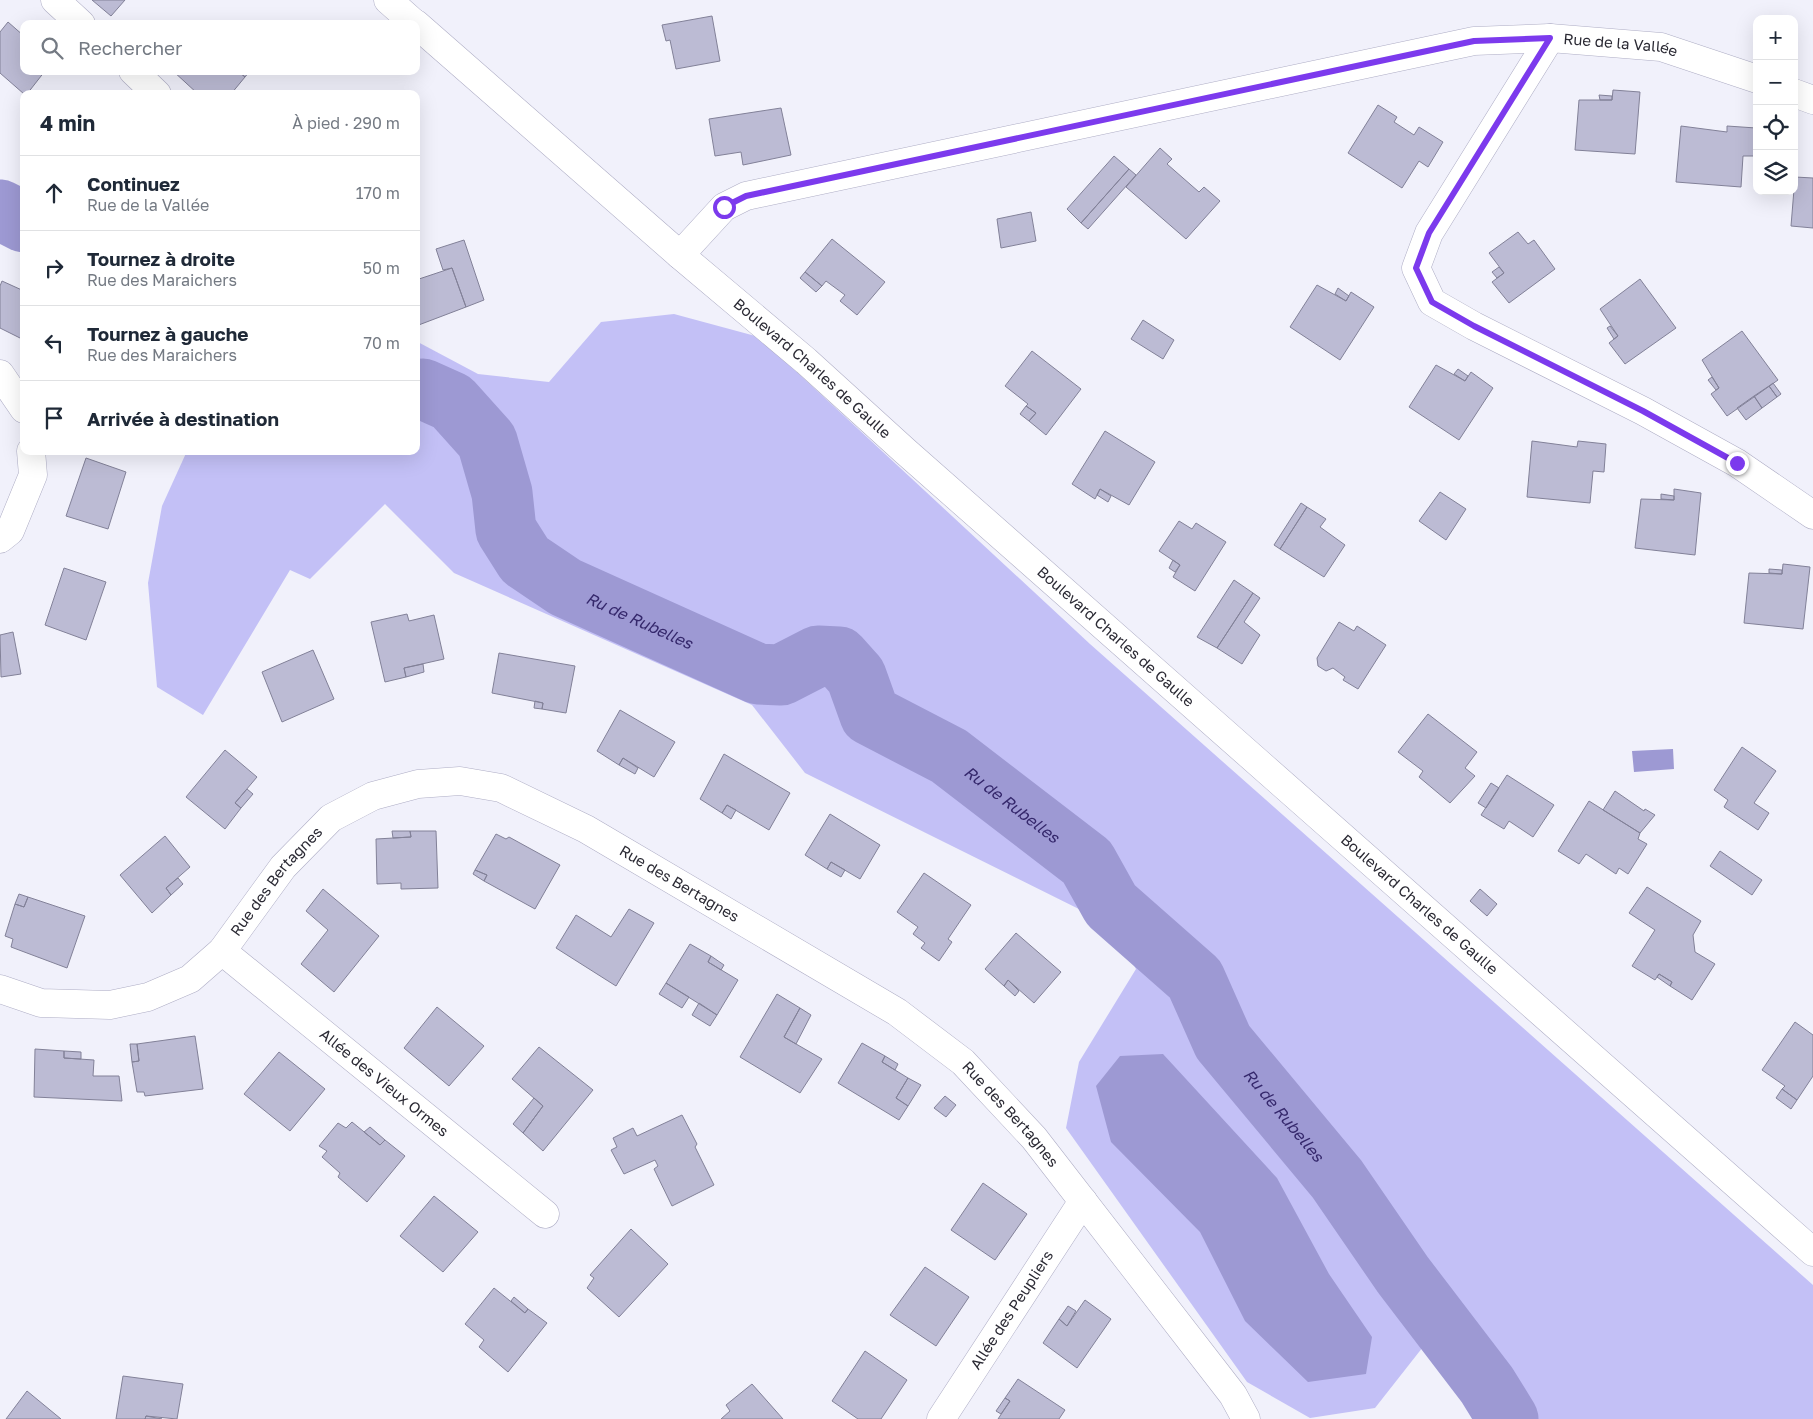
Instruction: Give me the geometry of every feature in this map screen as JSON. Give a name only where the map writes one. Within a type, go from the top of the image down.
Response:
[{"type":"street","points":[[55,0],[77,20]]},
{"type":"street","name":"Boulevard Charles de Gaulle","points":[[388,0],[411,20]]},
{"type":"street","name":"Boulevard Charles de Gaulle","points":[[420,28],[680,255],[806,361],[912,458],[1813,1252]]},
{"type":"street","points":[[1550,38],[1429,233],[1416,268],[1432,302],[1474,326],[1643,411],[1737,463],[1813,516]]},
{"type":"street","name":"Rue de la Vallée","points":[[680,255],[724,207],[746,196],[1474,41],[1550,38],[1661,47],[1753,78]]},
{"type":"street","points":[[137,75],[153,90]]},
{"type":"street","points":[[1798,94],[1813,100]]},
{"type":"street","points":[[0,374],[20,403]]},
{"type":"street","points":[[0,539],[10,531],[33,475],[31,455]]},
{"type":"street","name":"Rue des Bertagnes","points":[[0,989],[41,1003],[110,1005],[148,997],[190,979],[222,951],[283,868],[331,818],[373,796],[418,784],[460,782],[501,788],[586,829],[897,1012],[963,1062],[1034,1138],[1233,1395],[1246,1419]]},
{"type":"street","name":"Allée des Vieux Ormes","points":[[222,951],[545,1214]]},
{"type":"street","name":"Allée des Peupliers","points":[[941,1419],[1083,1201]]},
{"type":"shaded area","points":[[674,314],[759,337],[1090,644],[1813,1285],[1813,1419],[1478,1419],[1430,1338],[1375,1408],[1310,1418],[1247,1382],[1066,1128],[1079,1062],[1136,969],[1111,925],[805,773],[752,705],[454,573],[385,504],[310,579],[290,570],[203,715],[157,687],[148,583],[162,506],[185,455],[420,455],[420,343],[478,374],[549,382],[601,322]]},
{"type":"shaded area","points":[[1673,749],[1674,769],[1634,772],[1632,751]]},
{"type":"shaded area","points":[[1163,1054],[1277,1178],[1329,1274],[1372,1337],[1366,1374],[1308,1382],[1245,1321],[1200,1232],[1111,1142],[1096,1086],[1120,1056]]},
{"type":"building","points":[[92,0],[125,0],[111,16]]},
{"type":"building","points":[[712,16],[720,61],[676,69],[670,40],[666,41],[662,25]]},
{"type":"building","points":[[8,22],[20,32],[20,75],[42,75],[30,90],[20,90],[0,73],[0,32]]},
{"type":"building","points":[[177,75],[243,75],[245,77],[234,90],[194,90]]},
{"type":"building","points":[[1613,90],[1640,92],[1635,154],[1575,150],[1579,100],[1612,100]]},
{"type":"building","points":[[1599,95],[1612,96],[1612,100],[1600,100]]},
{"type":"building","points":[[1378,105],[1397,117],[1394,122],[1414,135],[1419,127],[1443,142],[1428,167],[1419,161],[1402,188],[1348,153]]},
{"type":"building","points":[[781,108],[791,155],[743,165],[741,152],[715,156],[709,119]]},
{"type":"building","points":[[1681,126],[1727,132],[1727,126],[1753,128],[1753,156],[1743,156],[1741,187],[1676,182]]},
{"type":"building","points":[[1160,148],[1172,159],[1167,164],[1199,192],[1204,187],[1220,201],[1186,239],[1126,187]]},
{"type":"building","points":[[1114,156],[1129,169],[1081,223],[1067,209]]},
{"type":"building","points":[[1129,169],[1136,175],[1088,229],[1081,223]]},
{"type":"building","points":[[1798,177],[1813,178],[1813,228],[1791,226],[1794,195],[1798,195]]},
{"type":"building","points":[[1031,212],[1036,241],[1001,248],[997,219]]},
{"type":"building","points":[[1518,232],[1528,244],[1534,240],[1555,269],[1509,303],[1492,282],[1504,273],[1489,253]]},
{"type":"building","points":[[832,239],[885,282],[857,315],[840,301],[845,295],[826,281],[822,286],[805,272]]},
{"type":"building","points":[[464,240],[484,300],[466,307],[452,268],[443,270],[436,249]]},
{"type":"building","points":[[1499,267],[1504,273],[1497,278],[1492,272]]},
{"type":"building","points":[[452,268],[466,307],[420,324],[420,279]]},
{"type":"building","points":[[805,272],[822,286],[816,292],[800,278]]},
{"type":"building","points":[[1640,279],[1676,328],[1625,364],[1609,343],[1618,336],[1600,309]]},
{"type":"building","points":[[2,281],[20,289],[20,338],[0,328],[0,286]]},
{"type":"building","points":[[1317,285],[1346,301],[1351,292],[1374,307],[1340,360],[1290,327]]},
{"type":"building","points":[[1338,288],[1349,296],[1346,301],[1335,294]]},
{"type":"building","points":[[1143,320],[1174,340],[1163,359],[1131,339]]},
{"type":"building","points":[[1610,326],[1618,336],[1614,339],[1607,328]]},
{"type":"building","points":[[1742,331],[1778,380],[1727,416],[1711,394],[1719,388],[1702,360]]},
{"type":"building","points":[[1032,351],[1081,389],[1046,435],[1029,421],[1036,413],[1026,406],[1028,404],[1005,386]]},
{"type":"building","points":[[1436,365],[1465,381],[1471,372],[1493,388],[1459,440],[1409,407]]},
{"type":"building","points":[[1458,369],[1468,376],[1465,381],[1454,374]]},
{"type":"building","points":[[1712,377],[1719,388],[1716,390],[1708,380]]},
{"type":"building","points":[[1773,383],[1781,394],[1777,397],[1769,386]]},
{"type":"building","points":[[1769,386],[1777,397],[1762,408],[1754,396]]},
{"type":"building","points":[[1754,396],[1762,408],[1746,420],[1737,408]]},
{"type":"building","points":[[1026,406],[1036,413],[1029,421],[1020,414]]},
{"type":"building","points":[[1105,431],[1155,462],[1129,505],[1100,489],[1095,499],[1072,484]]},
{"type":"building","points":[[1532,441],[1577,447],[1578,441],[1606,444],[1604,472],[1593,471],[1590,503],[1527,497]]},
{"type":"building","points":[[86,458],[126,472],[108,529],[66,516]]},
{"type":"building","points":[[1100,489],[1111,496],[1108,502],[1097,495]]},
{"type":"building","points":[[1674,489],[1701,493],[1695,555],[1635,548],[1641,499],[1674,500]]},
{"type":"building","points":[[1440,492],[1466,509],[1446,540],[1419,521]]},
{"type":"building","points":[[1661,494],[1674,496],[1674,500],[1661,499]]},
{"type":"building","points":[[1301,503],[1307,507],[1280,549],[1274,545]]},
{"type":"building","points":[[1307,507],[1326,519],[1320,527],[1345,545],[1324,577],[1280,549]]},
{"type":"building","points":[[1179,521],[1192,529],[1196,523],[1226,542],[1195,591],[1173,577],[1180,565],[1159,551]]},
{"type":"building","points":[[1173,560],[1180,565],[1175,572],[1169,568]]},
{"type":"building","points":[[1783,564],[1810,567],[1803,629],[1744,623],[1749,573],[1782,574]]},
{"type":"building","points":[[64,568],[106,582],[86,640],[45,625]]},
{"type":"building","points":[[1769,569],[1782,570],[1782,574],[1769,573]]},
{"type":"building","points":[[1234,580],[1253,593],[1217,648],[1197,637]]},
{"type":"building","points":[[1253,593],[1260,598],[1244,622],[1260,635],[1242,664],[1217,648]]},
{"type":"building","points":[[407,614],[409,621],[434,615],[444,659],[404,668],[406,677],[385,682],[371,622]]},
{"type":"building","points":[[1339,622],[1354,631],[1357,626],[1386,645],[1358,689],[1343,680],[1345,677],[1333,668],[1326,671],[1318,666],[1317,658]]},
{"type":"building","points":[[13,632],[21,674],[1,677],[0,635]]},
{"type":"building","points":[[313,650],[334,699],[282,722],[262,672]]},
{"type":"building","points":[[499,653],[575,666],[566,713],[542,709],[543,703],[492,693]]},
{"type":"building","points":[[423,664],[424,672],[406,677],[404,668]]},
{"type":"building","points":[[535,701],[543,703],[542,709],[534,708]]},
{"type":"building","points":[[620,710],[675,742],[654,777],[623,758],[619,765],[597,751]]},
{"type":"building","points":[[1428,714],[1477,752],[1465,768],[1475,776],[1450,803],[1419,777],[1423,771],[1398,752]]},
{"type":"building","points":[[1742,747],[1776,771],[1754,803],[1769,813],[1758,830],[1724,807],[1728,800],[1714,790]]},
{"type":"building","points":[[225,750],[257,777],[235,803],[241,808],[225,829],[186,797]]},
{"type":"building","points":[[724,754],[790,793],[769,830],[727,805],[722,813],[700,799]]},
{"type":"building","points":[[623,758],[638,768],[635,774],[619,765]]},
{"type":"building","points":[[1507,775],[1554,805],[1533,837],[1509,821],[1504,829],[1481,815]]},
{"type":"building","points":[[1491,783],[1499,788],[1486,808],[1478,803]]},
{"type":"building","points":[[247,789],[253,794],[241,808],[235,803]]},
{"type":"building","points":[[1615,791],[1644,811],[1645,809],[1655,815],[1640,833],[1603,810]]},
{"type":"building","points":[[1589,801],[1640,833],[1638,839],[1647,844],[1628,874],[1619,868],[1616,874],[1586,854],[1579,864],[1558,851]]},
{"type":"building","points":[[727,805],[736,810],[731,819],[722,813]]},
{"type":"building","points":[[830,814],[880,845],[860,879],[831,862],[827,869],[805,855]]},
{"type":"building","points":[[392,831],[410,831],[411,837],[393,838]]},
{"type":"building","points":[[410,831],[436,831],[438,888],[401,889],[401,883],[377,884],[376,839],[411,837]]},
{"type":"building","points":[[496,834],[506,839],[509,837],[560,865],[535,909],[484,881],[487,875],[475,870]]},
{"type":"building","points":[[165,836],[190,867],[166,888],[171,895],[152,913],[120,875]]},
{"type":"building","points":[[1720,851],[1762,880],[1752,895],[1710,866]]},
{"type":"building","points":[[831,862],[845,870],[841,877],[827,869]]},
{"type":"building","points":[[475,870],[487,875],[484,881],[473,874]]},
{"type":"building","points":[[924,873],[971,905],[948,939],[952,942],[939,961],[921,948],[925,943],[913,934],[918,927],[897,912]]},
{"type":"building","points":[[178,878],[183,884],[171,895],[166,888]]},
{"type":"building","points":[[1647,887],[1701,921],[1693,935],[1695,952],[1715,964],[1692,1000],[1670,986],[1672,982],[1659,974],[1655,980],[1632,966],[1655,930],[1629,913]]},
{"type":"building","points":[[323,889],[379,936],[334,992],[301,964],[328,930],[306,911]]},
{"type":"building","points":[[1480,889],[1497,904],[1487,916],[1470,901]]},
{"type":"building","points":[[19,894],[28,897],[24,907],[15,904]]},
{"type":"building","points":[[28,897],[85,916],[67,968],[11,947],[13,939],[5,936],[15,904],[24,907]]},
{"type":"building","points":[[629,909],[654,923],[616,986],[556,948],[576,915],[611,937]]},
{"type":"building","points":[[1016,933],[1061,972],[1034,1003],[1008,980],[1004,986],[985,969]]},
{"type":"building","points":[[690,944],[711,956],[708,962],[738,980],[717,1015],[666,983]]},
{"type":"building","points":[[711,956],[724,965],[721,970],[708,962]]},
{"type":"building","points":[[1659,974],[1672,982],[1670,986],[1657,977]]},
{"type":"building","points":[[1008,980],[1019,991],[1015,996],[1004,986]]},
{"type":"building","points":[[666,983],[689,997],[682,1008],[659,994]]},
{"type":"building","points":[[777,994],[800,1008],[784,1037],[822,1059],[800,1093],[740,1057]]},
{"type":"building","points":[[699,1003],[717,1015],[710,1026],[692,1015]]},
{"type":"building","points":[[437,1007],[484,1046],[449,1086],[404,1048]]},
{"type":"building","points":[[800,1008],[811,1015],[796,1044],[784,1037]]},
{"type":"building","points":[[1795,1022],[1813,1035],[1813,1076],[1797,1100],[1782,1089],[1785,1086],[1762,1070]]},
{"type":"building","points":[[195,1036],[203,1089],[145,1096],[144,1092],[137,1092],[132,1062],[139,1061],[137,1044]]},
{"type":"building","points":[[862,1043],[885,1056],[882,1062],[908,1078],[896,1098],[908,1106],[899,1120],[838,1083]]},
{"type":"building","points":[[130,1044],[137,1044],[139,1061],[132,1062]]},
{"type":"building","points":[[539,1047],[593,1090],[543,1151],[523,1133],[543,1106],[512,1079]]},
{"type":"building","points":[[35,1049],[64,1051],[64,1058],[94,1060],[93,1076],[119,1076],[122,1101],[34,1097]]},
{"type":"building","points":[[64,1051],[81,1052],[81,1059],[64,1058]]},
{"type":"building","points":[[279,1052],[325,1089],[290,1131],[244,1094]]},
{"type":"building","points":[[885,1056],[898,1064],[895,1070],[882,1062]]},
{"type":"building","points":[[908,1078],[921,1085],[908,1106],[896,1098]]},
{"type":"building","points":[[1782,1089],[1797,1100],[1791,1109],[1776,1098]]},
{"type":"building","points":[[945,1096],[956,1105],[946,1117],[934,1108]]},
{"type":"building","points":[[534,1098],[543,1106],[523,1133],[513,1124]]},
{"type":"building","points":[[682,1115],[697,1144],[695,1147],[714,1185],[672,1206],[654,1169],[658,1166],[655,1160],[624,1174],[611,1150],[617,1147],[613,1138],[633,1128],[637,1136]]},
{"type":"building","points":[[352,1122],[380,1145],[385,1140],[405,1156],[367,1202],[338,1177],[340,1173],[322,1157],[327,1151],[319,1146],[338,1123],[346,1128]]},
{"type":"building","points":[[370,1127],[385,1140],[380,1145],[364,1132]]},
{"type":"building","points":[[983,1183],[1027,1214],[995,1260],[951,1230]]},
{"type":"building","points":[[434,1196],[478,1232],[443,1272],[400,1236]]},
{"type":"building","points":[[631,1229],[668,1264],[619,1317],[587,1288],[594,1278],[590,1275]]},
{"type":"building","points":[[925,1267],[969,1297],[936,1346],[890,1315]]},
{"type":"building","points":[[494,1288],[525,1313],[528,1309],[547,1323],[508,1372],[479,1347],[484,1340],[465,1324]]},
{"type":"building","points":[[514,1297],[528,1309],[525,1313],[511,1301]]},
{"type":"building","points":[[1085,1300],[1111,1319],[1077,1368],[1043,1343],[1059,1319],[1067,1326]]},
{"type":"building","points":[[1068,1306],[1076,1311],[1067,1326],[1059,1319]]},
{"type":"building","points":[[865,1351],[907,1380],[881,1419],[858,1419],[832,1401]]},
{"type":"building","points":[[123,1376],[183,1384],[177,1419],[146,1416],[145,1419],[116,1419]]},
{"type":"building","points":[[1018,1379],[1065,1410],[1059,1419],[998,1419],[1010,1401],[1005,1398]]},
{"type":"building","points":[[752,1384],[783,1419],[721,1419],[730,1411],[726,1405]]},
{"type":"building","points":[[27,1391],[61,1419],[6,1419]]},
{"type":"building","points":[[1005,1398],[1010,1401],[1001,1414],[996,1411]]},
{"type":"building","points":[[146,1416],[162,1419],[145,1419]]},
{"type":"waterway","name":"Ru de Rubelles","points":[[0,210],[20,220]]},
{"type":"waterway","name":"Ru de Rubelles","points":[[420,389],[452,402],[487,441],[502,493],[506,530],[525,560],[565,587],[758,674],[781,675],[818,656],[839,657],[856,676],[870,715],[949,756],[1087,862],[1111,905],[1195,979],[1223,1042],[1337,1179],[1403,1275],[1487,1385],[1508,1419]]},
{"type":"route","points":[[724,207],[746,196],[1474,41],[1550,38],[1429,233],[1416,268],[1432,302],[1474,326],[1643,411],[1737,463]]}]
